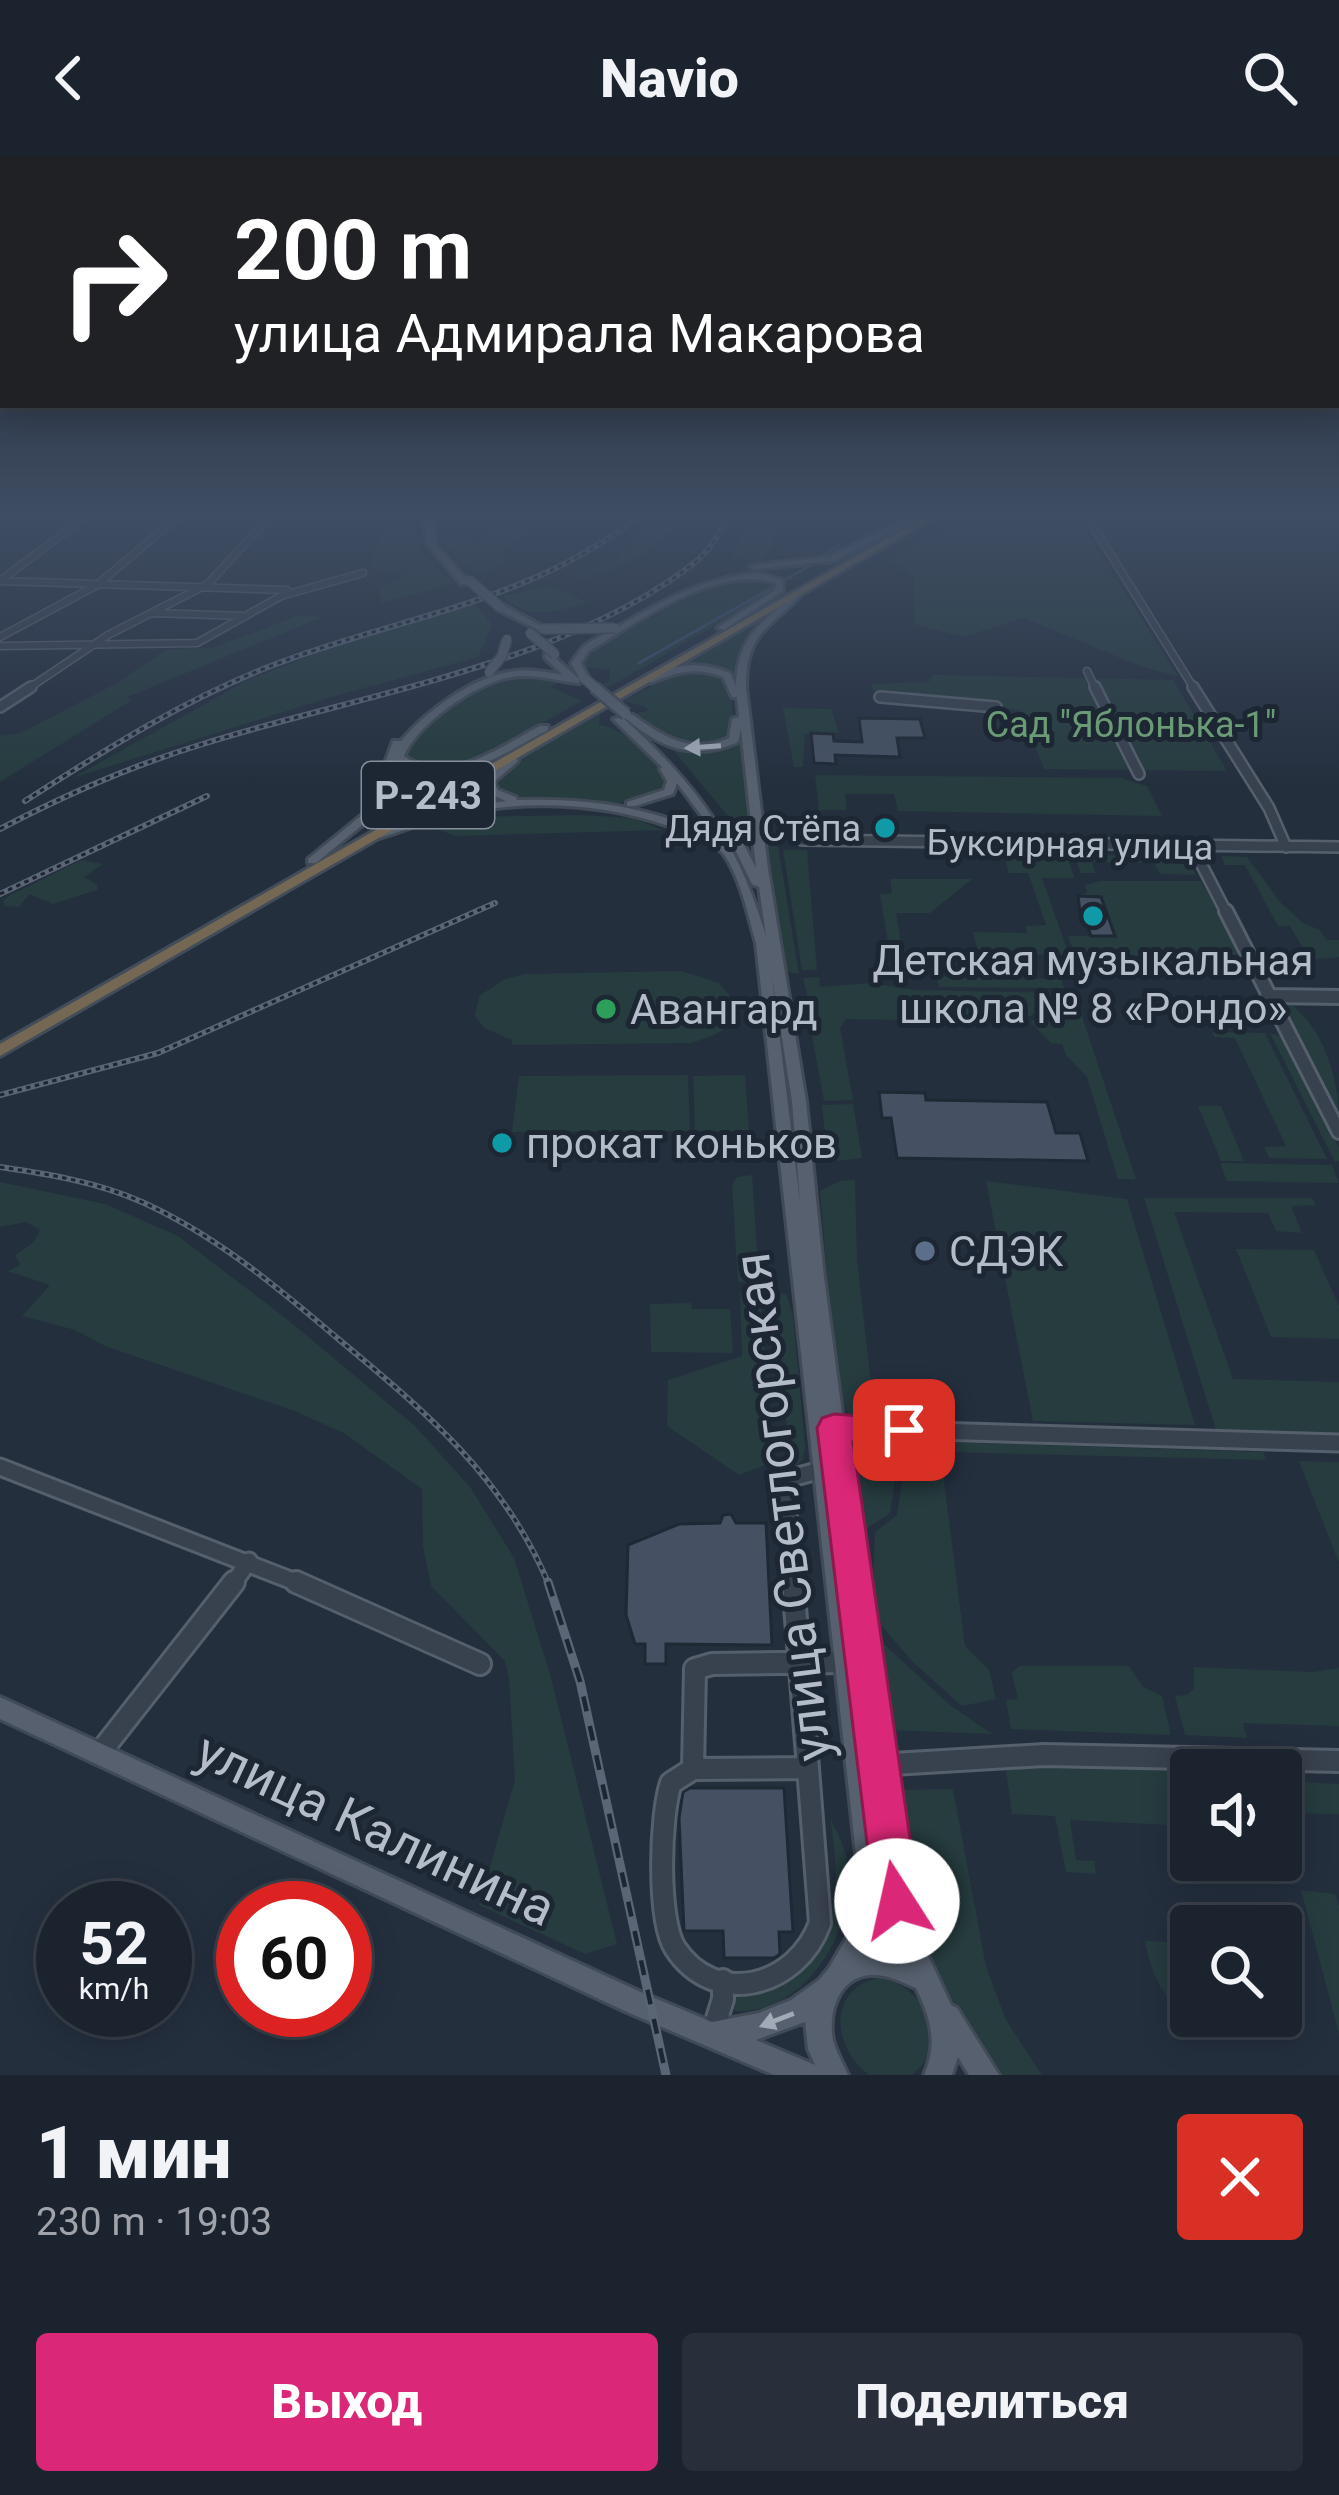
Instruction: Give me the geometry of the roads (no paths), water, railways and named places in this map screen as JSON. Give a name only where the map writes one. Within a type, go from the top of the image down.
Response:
[{"type":"highway","name":"Р-243","points":[[0,1037],[764,605]]},
{"type":"highway","name":"Р-243","points":[[0,1051],[771,605]]},
{"type":"main road","points":[[494,605],[689,776],[733,831],[758,881],[775,944]]},
{"type":"main road","points":[[497,607],[543,629],[572,633],[615,628],[661,605]]},
{"type":"main road","points":[[579,679],[576,663],[586,649],[670,605]]},
{"type":"main road","points":[[721,628],[758,605]]},
{"type":"main road","points":[[775,944],[762,869],[742,665],[752,637],[786,605]]},
{"type":"main road","points":[[312,861],[373,812],[401,738],[489,672],[502,656],[507,639],[497,607]]},
{"type":"main road","points":[[595,708],[670,670],[708,668],[733,682],[737,732],[722,746],[686,749],[622,717]]},
{"type":"main road","points":[[544,728],[453,769],[416,770],[398,758],[410,734],[490,680],[530,673],[579,679]]},
{"type":"main road","points":[[574,720],[495,772],[488,781],[491,790],[529,801],[624,805],[656,800],[669,792],[672,781],[622,717]]},
{"type":"main road","name":"улица Светлогорская","points":[[636,735],[696,795],[733,852],[762,943],[870,1878],[865,1930],[836,1977]]},
{"type":"main road","points":[[365,841],[447,811],[529,804],[655,814],[733,852]]},
{"type":"main road","name":"улица Светлогорская","points":[[775,944],[799,1101],[876,1765],[897,1901],[933,1991]]},
{"type":"main road","name":"улица Калинина","points":[[0,1708],[806,2075]]},
{"type":"main road","points":[[712,2035],[781,2020],[808,2006],[836,1977],[883,1960],[933,1991],[985,2075]]},
{"type":"main road","points":[[834,2075],[820,2047],[818,2027],[836,1977]]},
{"type":"main road","points":[[933,1991],[948,2036],[938,2075]]},
{"type":"street","points":[[0,637],[61,605]]},
{"type":"street","points":[[0,707],[100,641],[166,605]]},
{"type":"street","points":[[0,646],[197,643],[269,605]]},
{"type":"street","points":[[1142,605],[1262,797],[1286,847]]},
{"type":"street","points":[[151,613],[249,616]]},
{"type":"street","points":[[1087,671],[1139,774]]},
{"type":"street","points":[[880,697],[996,707]]},
{"type":"street","name":"Буксирная улица","points":[[802,840],[1339,848]]},
{"type":"street","points":[[1192,846],[1339,1132]]},
{"type":"street","points":[[1267,996],[1339,997]]},
{"type":"street","points":[[834,1428],[1339,1443]]},
{"type":"street","points":[[0,1467],[249,1562],[480,1664]]},
{"type":"street","points":[[809,1768],[694,1769],[677,1775],[664,1804],[665,1917],[668,1934],[686,1962],[723,1980],[778,1978],[800,1966],[818,1938],[809,1768],[788,1481],[820,1470]]},
{"type":"street","points":[[99,1754],[203,1627],[249,1562]]},
{"type":"street","points":[[694,1769],[695,1669],[705,1664],[844,1662]]},
{"type":"street","points":[[876,1765],[1044,1754],[1339,1762]]},
{"type":"street","points":[[712,2035],[723,2000],[723,1980]]},
{"type":"waterway","points":[[639,663],[742,605]]},
{"type":"waterway","points":[[396,784],[427,776]]},
{"type":"railway","points":[[25,801],[210,693],[323,647],[463,605]]},
{"type":"railway","points":[[0,829],[177,752],[461,672],[590,625],[630,605]]},
{"type":"railway","points":[[0,894],[207,796]]},
{"type":"railway","points":[[0,1095],[158,1053],[495,903]]},
{"type":"railway","points":[[0,1167],[90,1184],[142,1202],[193,1229],[263,1277],[456,1445],[508,1509],[549,1585]]},
{"type":"railway","points":[[549,1585],[580,1681],[666,2075]]},
{"type":"place","name":"Дядя Стёпа","points":[[885,828]]},
{"type":"place","name":"Детская музыкальная школа № 8 «Рондо»","points":[[1093,916]]},
{"type":"place","name":"Авангард","points":[[606,1009]]},
{"type":"place","name":"прокат коньков","points":[[502,1143]]},
{"type":"place","name":"СДЭК","points":[[925,1251]]},
{"type":"park label","name":"Сад \"Яблонька-1\"","points":[[1131,724]]}]
